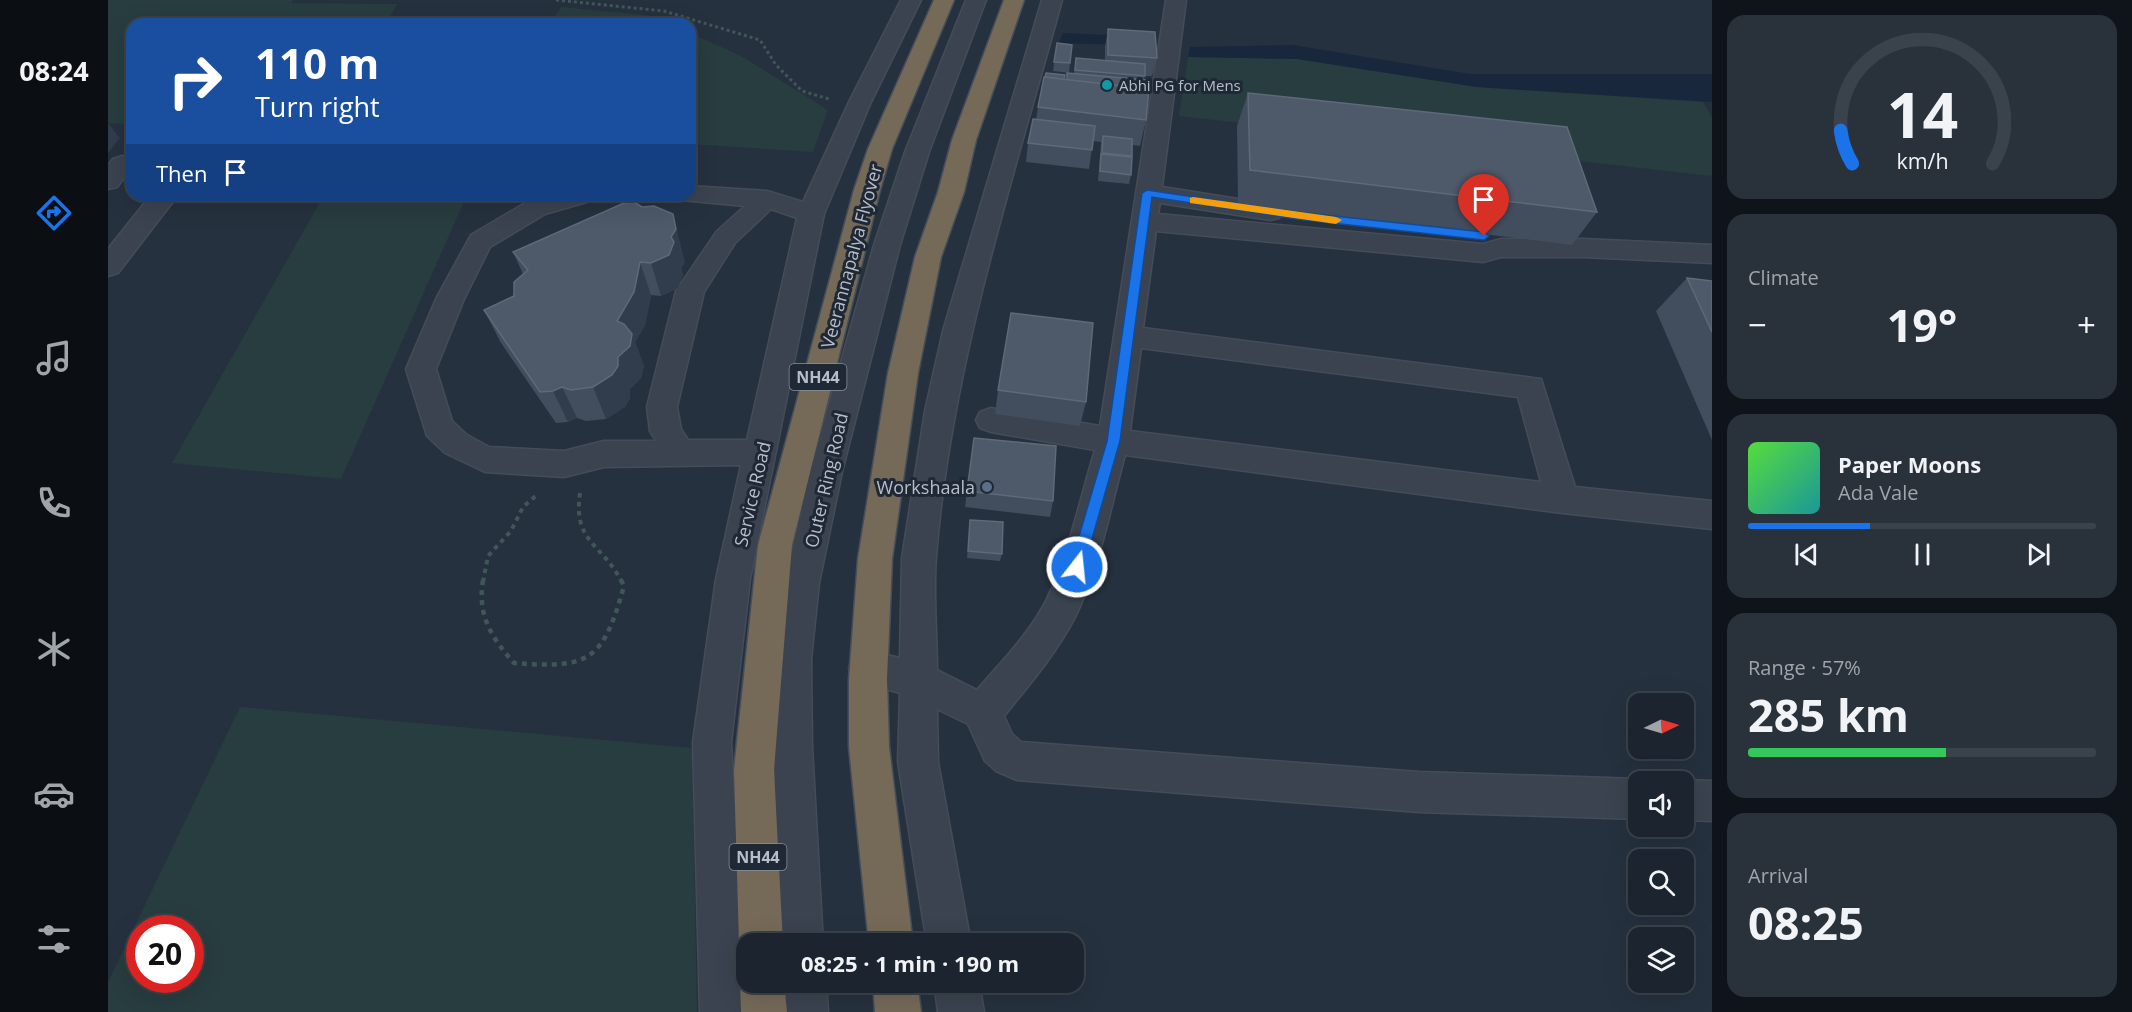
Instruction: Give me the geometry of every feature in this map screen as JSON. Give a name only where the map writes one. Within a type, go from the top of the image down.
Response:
[{"type":"highway","name":"Veerannapalya Flyover","points":[[761,933],[754,770],[775,544],[867,190],[880,149],[944,0]]},
{"type":"highway","points":[[890,933],[869,747],[868,668],[875,559],[903,373],[928,257],[951,192],[964,140],[1014,0]]},
{"type":"highway","points":[[763,993],[764,1012]]},
{"type":"highway","points":[[896,993],[898,1012]]},
{"type":"street","name":"Service Road","points":[[723,1012],[712,742],[733,579],[762,452],[811,214],[860,102],[910,0]]},
{"type":"street","name":"Outer Ring Road","points":[[801,933],[793,746],[794,659],[801,594],[826,472],[887,245],[917,152],[976,0]]},
{"type":"street","points":[[947,933],[918,762],[919,558],[940,411],[957,331],[1052,0]]},
{"type":"street","points":[[983,712],[1036,649],[1061,608],[1077,567],[1113,441],[1126,336],[1176,0]]},
{"type":"street","points":[[696,194],[767,199],[811,214]]},
{"type":"street","points":[[678,451],[666,431],[662,407],[690,291],[726,237],[767,199]]},
{"type":"street","points":[[108,267],[160,201]]},
{"type":"street","points":[[560,201],[536,208],[480,241],[450,299],[421,369],[438,426],[456,444],[485,459],[564,464],[604,454],[678,451],[762,452]]},
{"type":"street","points":[[1145,207],[1483,254],[1501,248],[1583,248],[1712,254]]},
{"type":"street","points":[[1126,336],[1530,387],[1562,499]]},
{"type":"street","points":[[991,420],[1113,441],[1562,499],[1712,514]]},
{"type":"street","points":[[868,668],[918,680],[983,712],[996,745],[1007,758],[1017,762],[1419,792],[1628,799]]},
{"type":"street","points":[[1694,800],[1712,801]]},
{"type":"street","points":[[804,993],[805,1012]]},
{"type":"street","points":[[958,993],[961,1012]]},
{"type":"path","points":[[556,0],[664,11],[690,18]]},
{"type":"path","points":[[696,19],[760,40],[776,65],[802,91],[832,100],[860,102]]},
{"type":"path","points":[[545,489],[523,507],[511,531],[488,556],[480,599],[492,638],[514,663],[569,665],[600,649],[616,614],[624,586],[609,559],[583,535],[576,517],[580,490],[574,489]]},
{"type":"green space","points":[[108,0],[293,0],[292,3],[397,4],[389,18],[126,18],[126,124],[108,123]]},
{"type":"green space","points":[[561,7],[657,18],[554,18]]},
{"type":"green space","points":[[696,36],[741,56],[828,110],[813,152],[696,144]]},
{"type":"green space","points":[[1188,57],[1297,59],[1477,87],[1703,102],[1712,117],[1712,176],[1179,116]]},
{"type":"green space","points":[[321,201],[464,201],[341,479],[172,463]]},
{"type":"green space","points":[[240,707],[692,748],[697,1012],[108,1012],[108,982],[126,944],[126,993],[204,993],[204,915],[140,915]]},
{"type":"water","points":[[1063,33],[1155,37],[1155,46],[1059,43]]},
{"type":"water","points":[[1293,45],[1470,74],[1712,74],[1712,102],[1477,87],[1297,59],[1188,57],[1190,47]]},
{"type":"building","points":[[1108,29],[1155,32],[1157,58],[1108,55]]},
{"type":"building","points":[[1057,43],[1072,45],[1070,63],[1054,62]]},
{"type":"building","points":[[1076,58],[1145,64],[1145,76],[1075,70]]},
{"type":"building","points":[[1046,73],[1065,75],[1064,80],[1045,77]]},
{"type":"building","points":[[1067,73],[1146,80],[1146,89],[1067,80]]},
{"type":"building","points":[[1044,77],[1149,89],[1146,120],[1038,107]]},
{"type":"building","points":[[1248,93],[1567,127],[1597,212],[1250,170]]},
{"type":"building","points":[[1033,119],[1095,126],[1092,150],[1028,143]]},
{"type":"building","points":[[1103,136],[1132,139],[1132,156],[1102,153]]},
{"type":"building","points":[[1101,154],[1132,157],[1131,175],[1100,171]]},
{"type":"building","points":[[634,202],[642,207],[654,206],[673,214],[676,229],[671,237],[674,242],[669,255],[651,263],[640,262],[634,292],[617,321],[624,324],[632,334],[630,346],[618,357],[618,366],[612,375],[593,387],[571,390],[562,387],[553,391],[540,392],[484,310],[514,296],[514,282],[528,270],[513,252],[624,203]]},
{"type":"building","points":[[1687,278],[1712,281],[1712,332]]},
{"type":"building","points":[[1011,313],[1093,323],[1086,402],[998,390]]},
{"type":"building","points":[[974,438],[1056,446],[1053,501],[967,491]]},
{"type":"building","points":[[970,520],[1003,522],[1002,554],[968,551]]},
{"type":"slow traffic","points":[[1193,201],[1336,220]]},
{"type":"place","name":"Abhi PG for Mens","points":[[1107,85]]},
{"type":"place","name":"Workshaala","points":[[987,487]]},
{"type":"route","points":[[1077,567],[1113,441],[1147,193],[1296,216],[1484,236]]}]
